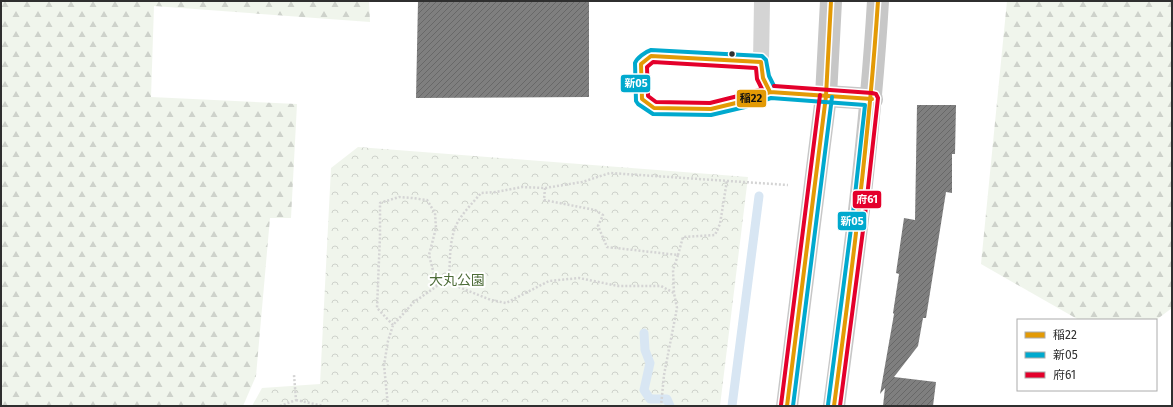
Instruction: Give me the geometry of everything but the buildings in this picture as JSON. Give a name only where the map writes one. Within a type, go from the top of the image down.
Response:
[{"type":"main road","points":[[787,406],[826,96],[831,1]]},
{"type":"main road","points":[[834,406],[859,214],[872,99],[878,1]]},
{"type":"main road","points":[[826,96],[872,99]]},
{"type":"lane","points":[[762,1],[760,62],[763,78],[770,92]]},
{"type":"lane","points":[[760,62],[651,56],[642,64],[642,99],[654,108],[711,109],[744,101],[770,92],[826,96]]},
{"type":"path","points":[[449,283],[450,247],[454,229],[463,214],[480,193],[496,192],[522,187],[545,188],[582,182],[610,173],[789,185]]},
{"type":"path","points":[[660,406],[664,375],[677,308],[674,293],[673,270],[683,237],[715,235],[720,224],[727,180]]},
{"type":"path","points":[[545,188],[544,200],[595,210],[603,215],[598,226],[607,247],[678,255]]},
{"type":"path","points":[[393,325],[378,308],[380,203],[399,197],[427,200],[435,213],[436,228],[429,255],[437,286]]},
{"type":"path","points":[[388,406],[384,365],[388,341],[393,325],[414,302],[437,286],[449,283],[491,300],[506,303],[549,281],[579,278],[618,286],[661,286],[674,293]]},
{"type":"path","points":[[294,375],[296,400]]},
{"type":"path","points":[[280,406],[296,400],[324,406]]},
{"type":"green space","points":[[1,1],[369,1],[370,22],[154,6],[151,97],[297,104],[291,218],[270,218],[256,376],[243,406],[1,406]]},
{"type":"green space","points":[[1007,1],[1172,1],[1172,308],[1157,319],[1077,319],[981,264]]},
{"type":"green space","name":"大丸公園","points":[[358,147],[748,177],[720,406],[252,406],[262,388],[320,384],[331,168]]},
{"type":"waterway","points":[[732,406],[759,196]]},
{"type":"waterway","points":[[644,333],[645,350],[650,363],[644,390],[650,399],[667,399],[670,406]]},
{"type":"transit line","name":"稲22","points":[[787,406],[826,96],[831,1]]},
{"type":"transit line","name":"稲22","points":[[834,406],[865,153],[878,1]]},
{"type":"transit line","name":"新05","points":[[774,86],[769,76],[766,60],[762,56],[651,50],[642,55],[635,63],[636,101],[653,114],[711,115],[745,107],[771,98],[865,105],[853,213],[828,405]]},
{"type":"transit line","name":"稲22","points":[[651,56],[761,62],[763,78],[770,92],[744,101],[711,109],[654,108],[642,99],[641,64],[651,56]]},
{"type":"transit line","name":"府61","points":[[653,62],[756,68],[757,79],[762,89],[710,103],[656,102],[648,96],[647,67],[653,62]]},
{"type":"transit line","name":"府61","points":[[774,86],[872,93],[876,94],[878,98],[865,215],[840,406]]},
{"type":"transit line","name":"稲22","points":[[770,92],[872,99]]},
{"type":"transit line","name":"府61","points":[[781,405],[820,95]]},
{"type":"transit line","name":"新05","points":[[793,406],[832,97]]}]
